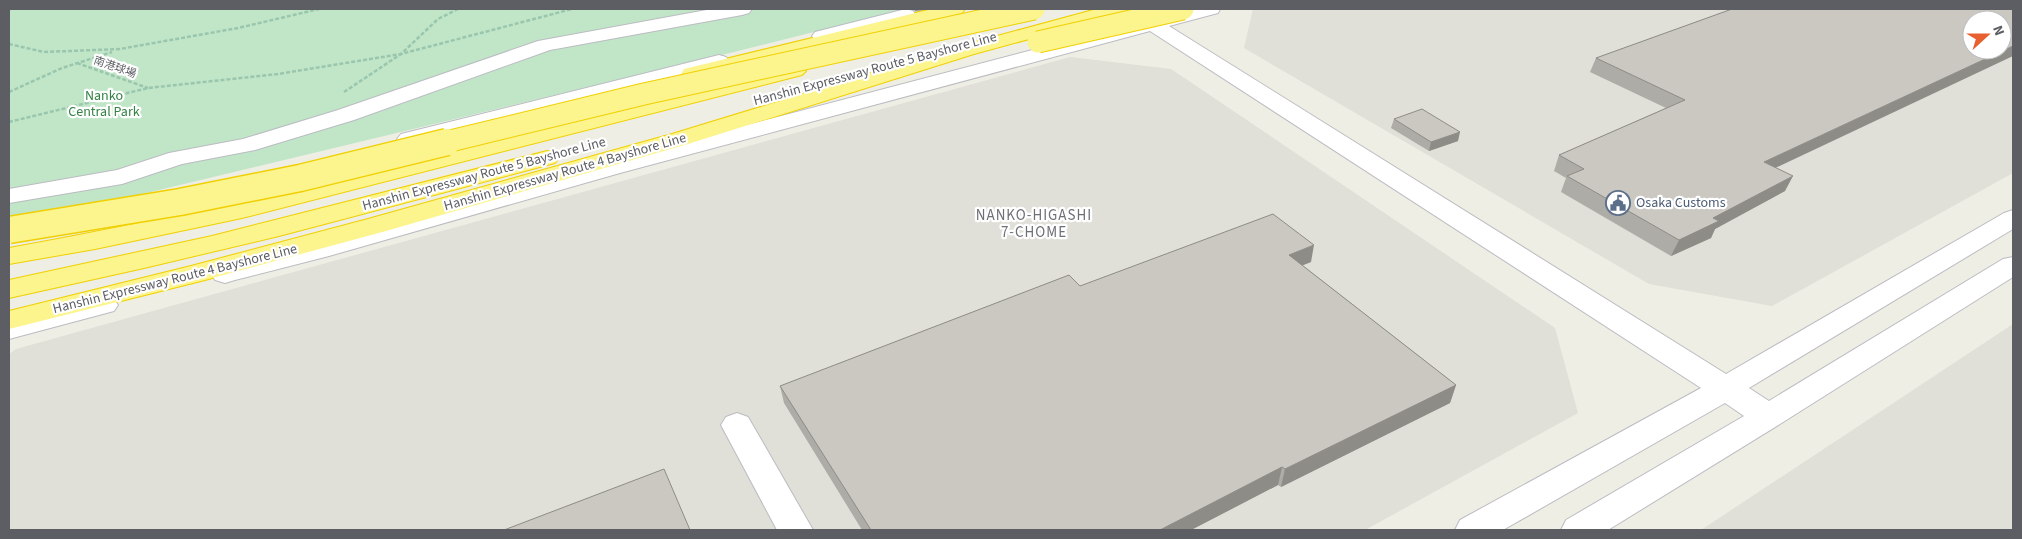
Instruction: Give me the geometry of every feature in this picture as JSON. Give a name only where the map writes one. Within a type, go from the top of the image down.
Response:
[{"type":"highway","points":[[50,232],[456,134],[955,9]]},
{"type":"highway","points":[[9,230],[171,204],[300,178],[644,94],[1034,9]]},
{"type":"highway","name":"Hanshin Expressway Route 5 Bayshore Line","points":[[9,256],[166,227],[289,199],[813,66],[1051,9]]},
{"type":"highway","name":"Hanshin Expressway Route 5 Bayshore Line","points":[[9,288],[181,252],[392,200],[1102,9]]},
{"type":"highway","name":"Hanshin Expressway Route 4 Bayshore Line","points":[[9,320],[369,228],[680,140],[967,50],[1119,9]]},
{"type":"highway","points":[[611,168],[876,87],[1038,42],[1183,9]]},
{"type":"highway","points":[[1038,42],[1152,17]]},
{"type":"street","points":[[9,196],[122,178],[177,158],[247,145],[346,115],[546,45],[742,9]]},
{"type":"street","points":[[1119,9],[1152,17],[1769,416]]},
{"type":"street","points":[[9,329],[319,250],[1152,17],[1211,9]]},
{"type":"street","points":[[9,243],[450,128],[906,15]]},
{"type":"street","points":[[1472,530],[1726,388],[2013,218]]},
{"type":"street","points":[[1579,530],[1769,416],[2013,265]]},
{"type":"street","points":[[737,425],[795,530]]},
{"type":"path","points":[[9,44],[44,52],[120,50],[238,28],[320,9]]},
{"type":"path","points":[[341,94],[401,54],[438,20],[458,9]]},
{"type":"path","points":[[9,122],[148,88],[278,74],[401,54],[572,9]]},
{"type":"path","name":"南港球場","points":[[9,92],[76,63],[120,50]]},
{"type":"path","name":"南港球場","points":[[76,63],[148,88]]},
{"type":"shaded area","points":[[1253,9],[2013,9],[2013,173],[1772,306],[1649,284],[1244,48]]},
{"type":"shaded area","points":[[1070,57],[1171,69],[1555,328],[1578,413],[1365,530],[9,530],[9,354],[16,349]]},
{"type":"shaded area","points":[[2013,324],[2013,530],[1701,530]]},
{"type":"green space","name":"Nanko Central Park","points":[[9,9],[906,9],[9,226]]},
{"type":"building","points":[[1732,9],[2013,9],[2013,46],[2012,10],[1962,10],[1962,60],[1983,60],[1764,162],[1793,176],[1713,218],[1719,221],[1679,240],[1567,176],[1584,169],[1559,155],[1685,100],[1596,58]]},
{"type":"building","points":[[1422,109],[1460,132],[1431,142],[1394,119]]},
{"type":"building","points":[[1273,214],[1314,245],[1289,255],[1456,385],[1285,469],[1282,467],[1160,530],[871,530],[780,386],[1069,275],[1080,286]]},
{"type":"building","points":[[664,469],[690,530],[504,530]]},
{"type":"tunnel","points":[[906,15],[933,9]]},
{"type":"place","name":"Osaka Customs","points":[[1618,203]]},
{"type":"district","name":"NANKO-HIGASHI 7-CHOME","points":[[1034,224]]}]
